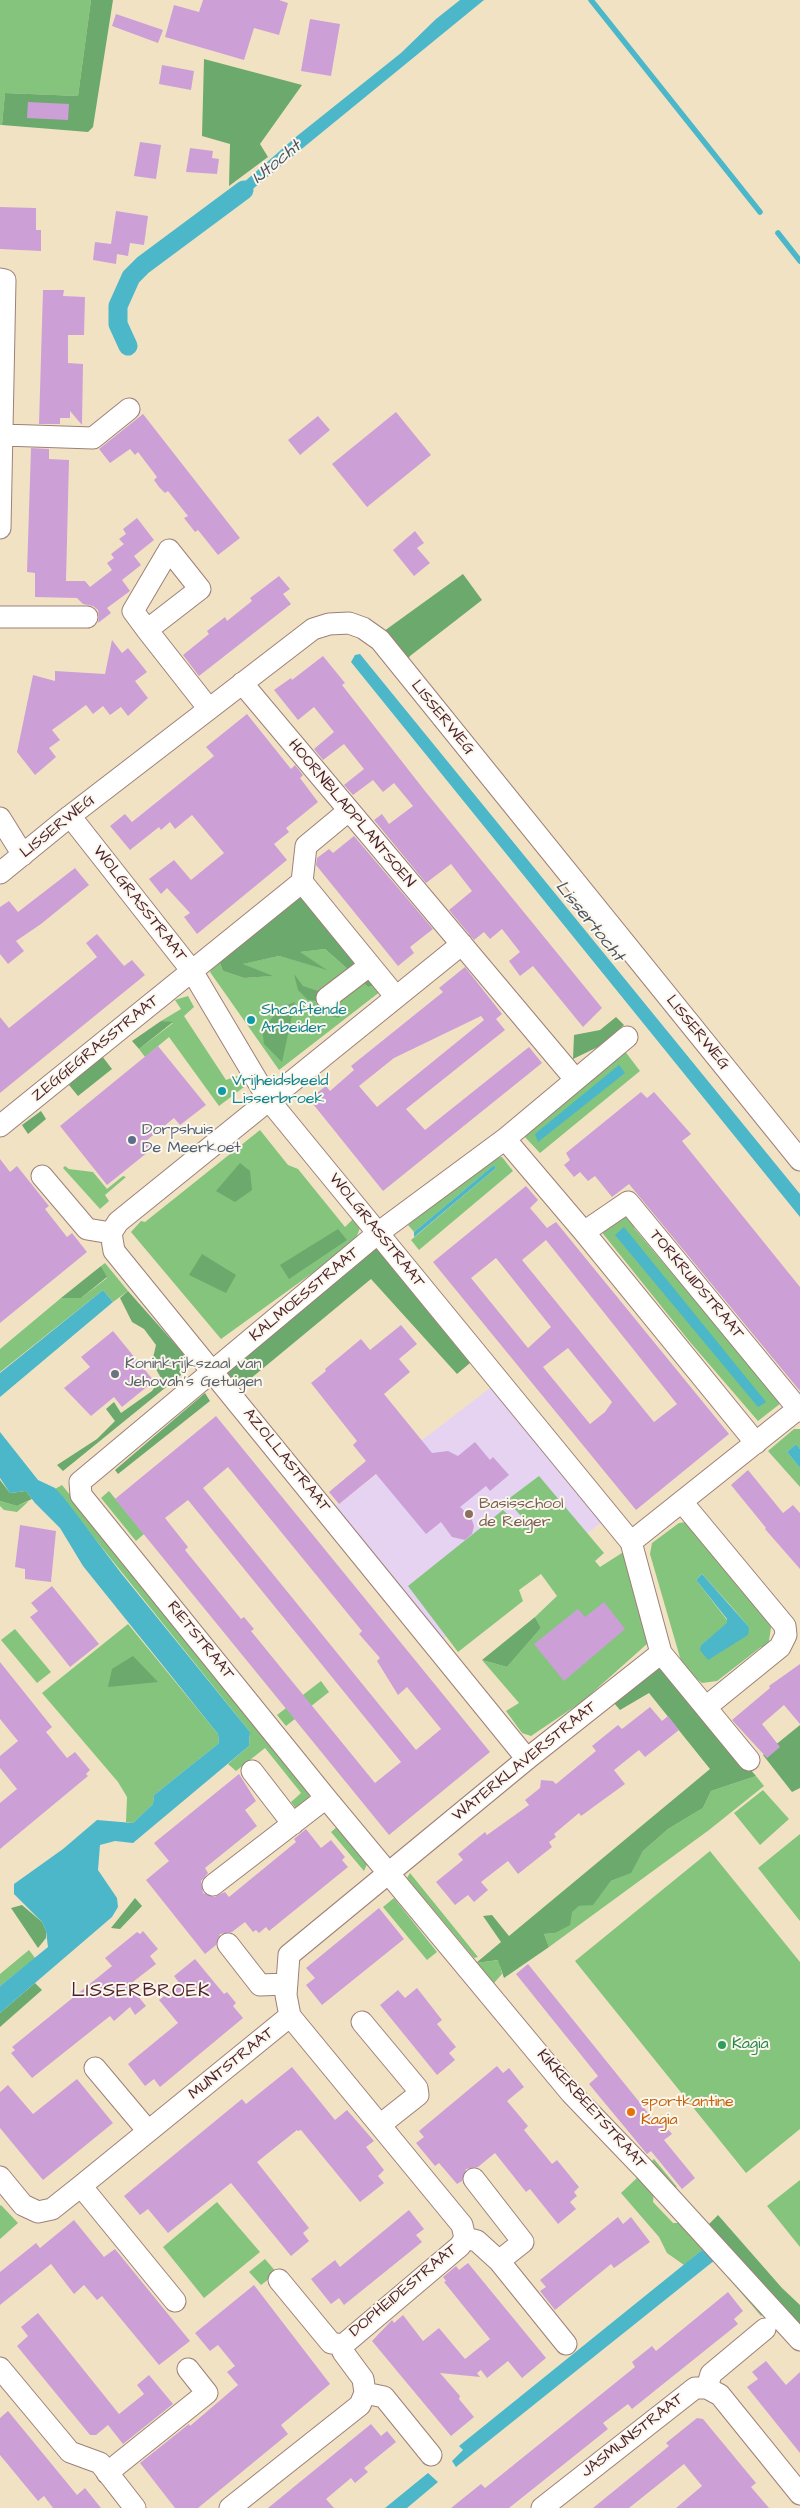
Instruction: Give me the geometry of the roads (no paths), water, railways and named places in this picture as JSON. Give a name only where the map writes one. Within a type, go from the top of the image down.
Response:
[{"type":"street","points":[[0,279],[5,280],[0,528]]},
{"type":"street","points":[[3,435],[93,438],[129,408]]},
{"type":"street","points":[[0,616],[87,617]]},
{"type":"street","name":"LISSERWEG","points":[[0,873],[70,816],[313,629],[329,624],[349,623],[363,628],[380,640],[800,1160]]},
{"type":"street","points":[[147,630],[209,709]]},
{"type":"street","name":"HOORNBLADPLANTSOEN","points":[[242,683],[575,1079]]},
{"type":"street","name":"WOLGRASSTRAAT","points":[[70,816],[192,971],[268,1099],[631,1542],[661,1653]]},
{"type":"street","name":"HOORNBLADPLANTSOEN","points":[[302,882],[306,846],[341,817]]},
{"type":"street","points":[[0,818],[23,855]]},
{"type":"street","points":[[192,971],[302,882],[396,997]]},
{"type":"street","points":[[42,1176],[87,1229],[111,1233],[118,1222],[462,944]]},
{"type":"street","points":[[327,998],[369,966]]},
{"type":"street","name":"ZEGGEGRASSTRAAT","points":[[0,1126],[192,971]]},
{"type":"street","name":"KALMOESSTRAAT","points":[[80,1482],[214,1372],[378,1233],[505,1139],[627,1037]]},
{"type":"street","points":[[505,1139],[584,1232],[756,1443]]},
{"type":"street","name":"TORKRUIDSTRAAT","points":[[584,1232],[628,1202],[799,1410],[631,1542]]},
{"type":"street","name":"AZOLLASTRAAT","points":[[111,1233],[114,1251],[527,1759]]},
{"type":"street","name":"RIETSTRAAT","points":[[80,1482],[81,1496],[326,1798],[390,1873]]},
{"type":"street","points":[[682,1502],[785,1626],[786,1634],[780,1647],[706,1707]]},
{"type":"street","points":[[661,1653],[749,1760]]},
{"type":"street","name":"WATERKLAVERSTRAAT","points":[[390,1873],[527,1759],[661,1653]]},
{"type":"street","points":[[252,1771],[293,1824]]},
{"type":"street","points":[[213,1886],[326,1798]]},
{"type":"street","name":"MUNTSTRAAT","points":[[3,2187],[23,2205],[38,2212],[52,2209],[81,2186],[290,2016],[286,1995],[289,1955],[390,1873]]},
{"type":"street","name":"KIKKERBEETSTRAAT","points":[[390,1873],[571,2093],[644,2168],[800,2340]]},
{"type":"street","points":[[228,1944],[260,1984],[287,1984]]},
{"type":"street","name":"DOPHEIDESTRAAT","points":[[279,2280],[331,2343],[343,2345],[460,2246],[465,2238],[462,2225],[290,2016]]},
{"type":"street","points":[[362,2022],[416,2088],[418,2095],[380,2125]]},
{"type":"street","points":[[95,2068],[148,2131]]},
{"type":"street","points":[[474,2179],[523,2242],[499,2261]]},
{"type":"street","points":[[81,2186],[175,2301]]},
{"type":"street","name":"DOPHEIDESTRAAT","points":[[465,2238],[477,2241],[499,2261],[566,2344]]},
{"type":"street","points":[[765,2329],[711,2374],[707,2388],[720,2395],[800,2494]]},
{"type":"street","name":"DOPHEIDESTRAAT","points":[[343,2345],[343,2352],[363,2379],[365,2393]]},
{"type":"street","points":[[0,2368],[70,2452],[100,2463],[135,2508]]},
{"type":"street","points":[[107,2472],[207,2393],[188,2369]]},
{"type":"street","name":"JASMIJNSTRAAT","points":[[542,2508],[695,2388],[707,2388]]},
{"type":"street","points":[[230,2508],[360,2405],[365,2393],[384,2397],[431,2455]]},
{"type":"water","points":[[460,0],[484,0],[227,210],[220,203],[297,136],[401,53],[436,19]]},
{"type":"water","points":[[360,654],[800,1194],[800,1217],[351,662],[355,655]]},
{"type":"water","points":[[619,1065],[625,1073],[538,1142],[535,1134]]},
{"type":"water","points":[[494,1165],[496,1168],[414,1237],[414,1232]]},
{"type":"water","points":[[624,1227],[766,1402],[758,1407],[615,1235]]},
{"type":"water","points":[[103,1290],[113,1302],[0,1397],[0,1373]]},
{"type":"water","points":[[0,1432],[38,1480],[55,1488],[64,1498],[121,1573],[250,1732],[249,1746],[133,1843],[115,1841],[100,1845],[98,1870],[117,1898],[118,1907],[112,1917],[0,2013],[0,1986],[48,1947],[46,1931],[42,1922],[14,1894],[14,1884],[63,1849],[97,1820],[133,1823],[153,1804],[154,1795],[219,1743],[218,1734],[83,1566],[60,1528],[26,1491],[10,1493],[0,1478]]},
{"type":"water","points":[[796,1444],[800,1449],[800,1468],[787,1452]]},
{"type":"water","points":[[702,1574],[749,1627],[748,1635],[708,1660],[700,1650],[701,1645],[727,1623],[727,1619],[696,1580]]},
{"type":"water","points":[[702,2250],[715,2260],[456,2467],[452,2461],[463,2450],[459,2446]]},
{"type":"water","points":[[428,2473],[438,2482],[407,2508],[385,2508]]},
{"type":"waterway","points":[[591,0],[760,212]]},
{"type":"waterway","name":"IJtocht","points":[[128,346],[118,324],[118,306],[131,277],[143,265],[244,190]]},
{"type":"waterway","points":[[778,233],[800,261]]},
{"type":"place","name":"Shcaftende Arbeider","points":[[251,1020]]},
{"type":"place","name":"Vrijheidsbeeld Lisserbroek","points":[[222,1091]]},
{"type":"place","name":"Dorpshuis De Meerkoet","points":[[132,1140]]},
{"type":"place","name":"Koninkrijkszaal van Jehovah's Getuigen","points":[[115,1374]]},
{"type":"place","name":"Basisschool de Reiger","points":[[469,1514]]},
{"type":"place","name":"Kagia","points":[[722,2045]]},
{"type":"place","name":"sportkantine Kagia","points":[[631,2112]]},
{"type":"district","name":"LISSERBROEK","points":[[141,1992]]},
{"type":"water label","name":"Lissertocht","points":[[589,922]]}]
